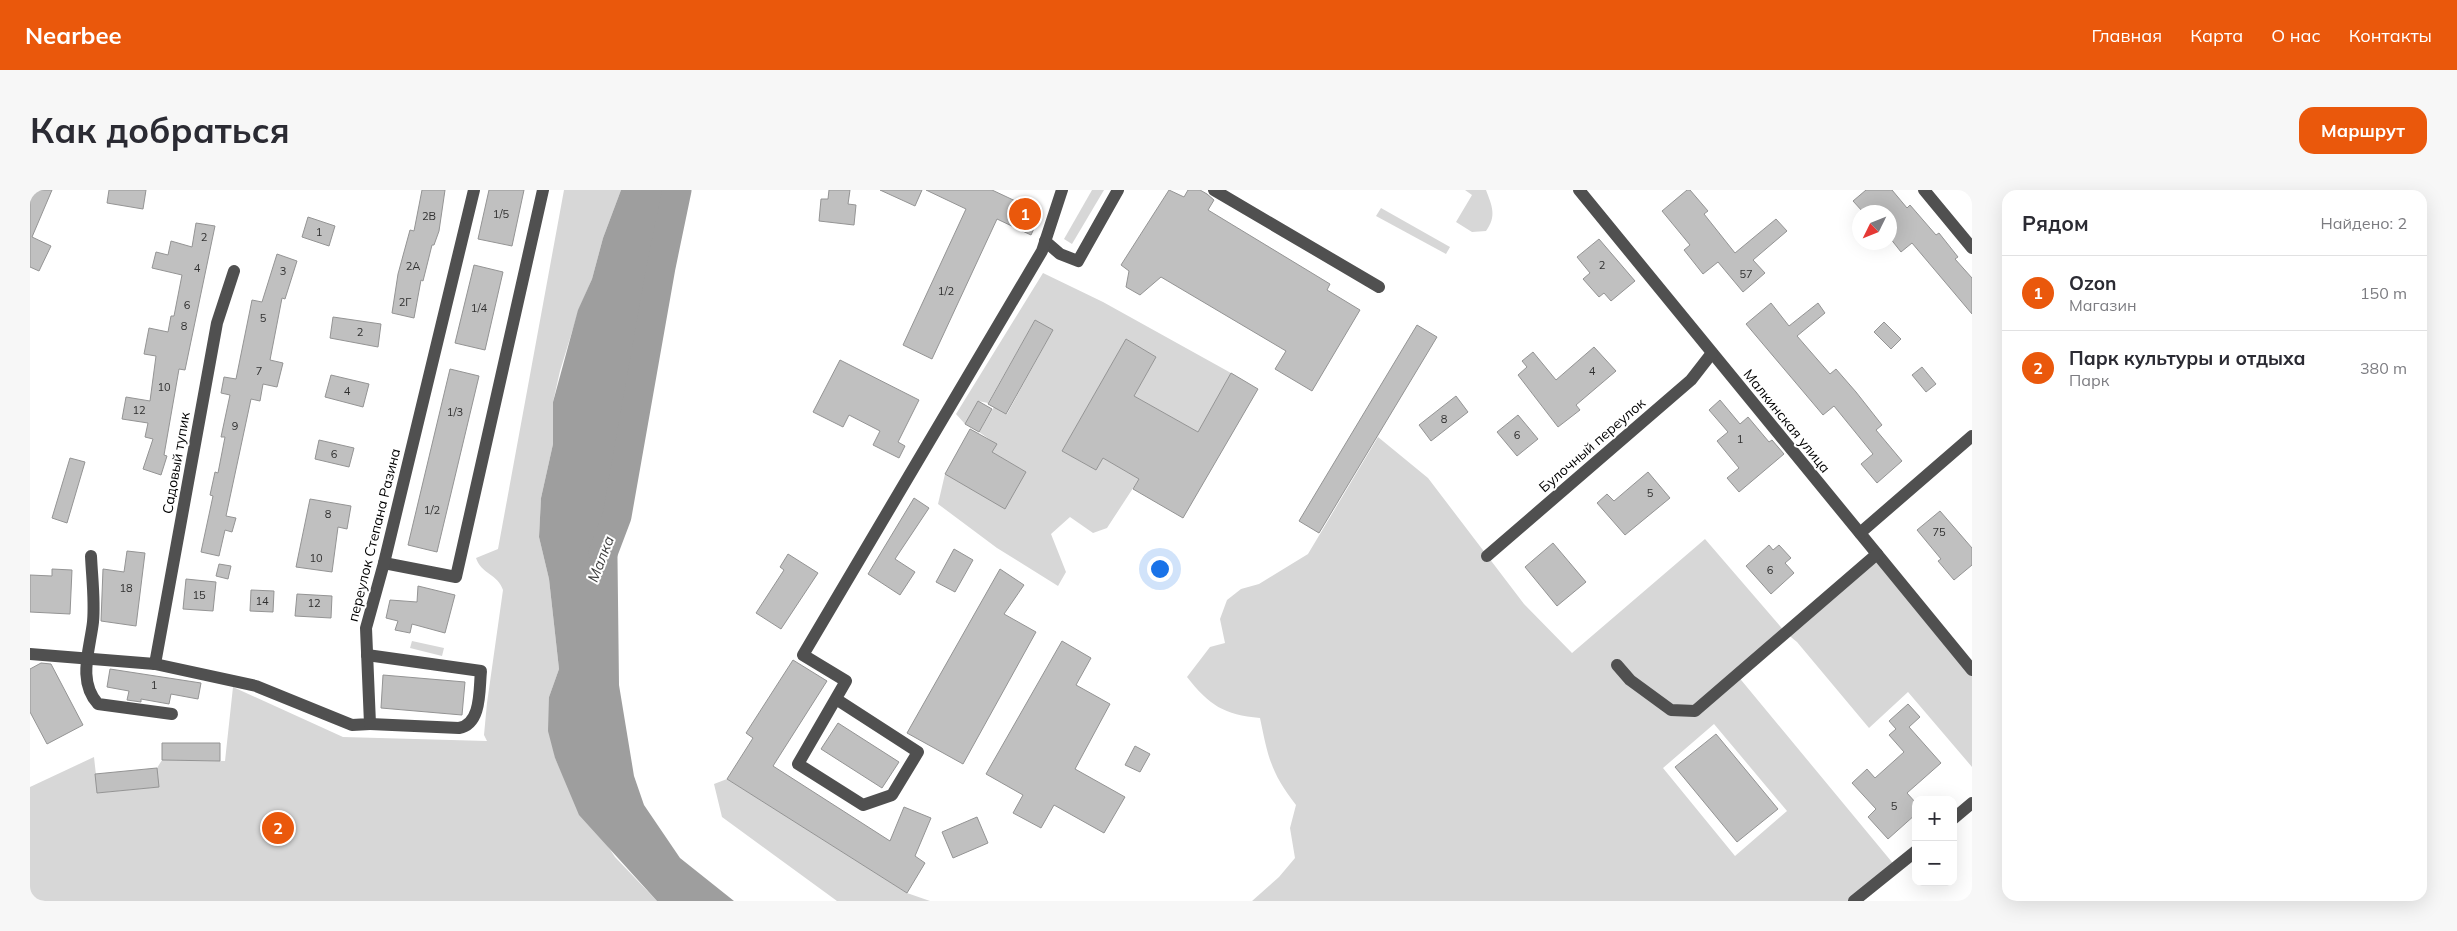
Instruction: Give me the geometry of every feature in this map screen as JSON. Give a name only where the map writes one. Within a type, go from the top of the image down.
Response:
[{"type":"street","name":"переулок Степана Разина","points":[[370,724],[366,628],[384,563],[474,190]]},
{"type":"street","points":[[384,563],[456,577],[543,190]]},
{"type":"street","points":[[836,699],[918,752],[892,794],[863,805],[798,764],[846,681],[803,655],[1042,251],[1062,190]]},
{"type":"street","points":[[1045,241],[1060,254],[1078,261],[1118,190]]},
{"type":"street","points":[[1214,190],[1379,287]]},
{"type":"street","name":"Малкинская улица","points":[[1579,190],[1972,670]]},
{"type":"street","points":[[1924,190],[1972,248]]},
{"type":"street","name":"Садовый тупик","points":[[155,664],[217,323],[234,271]]},
{"type":"street","name":"Булочный переулок","points":[[1488,556],[1691,380],[1712,353]]},
{"type":"street","points":[[1860,533],[1972,436]]},
{"type":"street","points":[[1617,665],[1630,680],[1671,710],[1695,711],[1877,554]]},
{"type":"street","points":[[91,556],[93,622],[86,658],[92,697],[98,704],[172,714]]},
{"type":"street","points":[[30,654],[155,664],[256,686],[352,725],[370,724],[459,728],[468,726],[476,717],[480,671],[368,655]]},
{"type":"street","points":[[1957,816],[1972,803]]},
{"type":"street","points":[[1854,901],[1912,854]]},
{"type":"shaded area","points":[[564,190],[621,190],[603,238],[592,279],[579,309],[560,371],[553,402],[553,444],[541,498],[539,537],[549,579],[559,669],[549,697],[555,758],[567,784],[615,857],[657,901],[30,901],[30,787],[94,757],[98,793],[158,787],[157,768],[162,760],[225,761],[233,687],[343,737],[487,741],[484,735],[487,703],[503,590],[501,585],[482,568],[476,558],[498,549]]},
{"type":"shaded area","points":[[1092,190],[1104,190],[1072,244],[1064,239]]},
{"type":"shaded area","points":[[1465,190],[1486,190],[1492,206],[1492,216],[1486,231],[1472,232],[1456,222],[1472,195]]},
{"type":"shaded area","points":[[1381,208],[1450,247],[1446,254],[1376,216]]},
{"type":"shaded area","points":[[1043,273],[1103,302],[1231,373],[1198,432],[1134,396],[1156,357],[1126,339],[1062,451],[1096,470],[1103,458],[1139,479],[1107,528],[1093,533],[1070,517],[1051,534],[1066,572],[1058,586],[997,548],[938,504],[945,474],[1005,508],[1026,472],[992,452],[996,444],[979,432],[994,407],[1007,414],[1053,330],[1035,320],[988,403],[978,401],[965,424],[956,414]]},
{"type":"shaded area","points":[[1378,437],[1428,478],[1524,604],[1572,653],[1705,539],[1786,633],[1737,675],[1896,867],[1854,901],[1252,901],[1279,877],[1295,858],[1290,828],[1296,805],[1276,774],[1265,744],[1260,718],[1247,717],[1218,707],[1203,695],[1187,677],[1210,647],[1225,643],[1220,619],[1227,600],[1241,589],[1259,584],[1308,554]],"holes":[[[1714,724],[1787,811],[1735,856],[1663,768]]]},
{"type":"shaded area","points":[[1877,554],[1972,670],[1972,767],[1908,692],[1869,728],[1797,642],[1786,633]]},
{"type":"shaded area","points":[[412,641],[444,648],[442,656],[410,648]]},
{"type":"shaded area","points":[[727,779],[907,893],[930,901],[837,901],[722,817],[714,784]]},
{"type":"water","points":[[621,190],[677,190],[661,267],[617,516],[619,685],[634,776],[644,805],[680,858],[734,901],[657,901],[579,815],[555,758],[548,731],[549,697],[559,669],[549,579],[539,537],[541,498],[553,444],[553,402],[578,310],[592,279],[603,238]]},
{"type":"building","points":[[30,190],[52,190],[32,237],[51,246],[39,271],[30,267]]},
{"type":"building","points":[[109,190],[146,190],[143,209],[107,203]]},
{"type":"building","points":[[422,190],[445,190],[439,231],[434,245],[432,245],[423,281],[421,280],[414,318],[392,313],[398,274],[410,230],[414,231]]},
{"type":"building","points":[[489,190],[524,190],[512,246],[478,239]]},
{"type":"building","points":[[829,190],[850,190],[848,204],[856,205],[854,225],[819,221],[821,199],[828,199]]},
{"type":"building","points":[[880,190],[922,190],[915,206]]},
{"type":"building","points":[[926,190],[992,190],[1041,213],[1031,235],[997,219],[932,359],[903,345],[966,209]]},
{"type":"building","points":[[1169,190],[1184,197],[1188,190],[1200,190],[1207,194],[1214,200],[1208,210],[1330,284],[1327,290],[1360,310],[1312,391],[1275,369],[1286,351],[1161,277],[1140,295],[1126,287],[1129,271],[1121,265]]},
{"type":"building","points":[[1687,190],[1690,190],[1708,211],[1704,214],[1735,253],[1776,219],[1787,231],[1753,260],[1765,273],[1743,292],[1718,262],[1703,274],[1684,250],[1690,245],[1662,211]]},
{"type":"building","points":[[1866,190],[1892,190],[1907,208],[1910,205],[1936,235],[1939,233],[1958,257],[1955,259],[1972,278],[1972,314],[1912,243],[1901,252],[1897,247],[1897,205],[1857,205],[1853,201]]},
{"type":"building","points":[[308,217],[335,226],[329,246],[302,237]]},
{"type":"building","points":[[196,223],[215,226],[185,370],[179,369],[164,455],[167,456],[161,475],[143,469],[153,439],[145,437],[148,423],[122,419],[126,397],[150,401],[156,356],[144,354],[149,328],[168,332],[171,316],[174,316],[182,275],[152,268],[156,252],[168,255],[171,241],[192,247]]},
{"type":"building","points":[[1599,239],[1635,281],[1611,301],[1604,293],[1599,297],[1583,279],[1590,273],[1577,257]]},
{"type":"building","points":[[277,254],[297,261],[285,299],[282,298],[270,360],[283,363],[277,387],[263,384],[260,401],[251,399],[226,516],[236,518],[232,532],[225,530],[219,556],[201,552],[213,496],[210,495],[215,472],[218,473],[225,437],[221,437],[230,395],[221,393],[224,377],[236,379],[252,300],[262,302]]},
{"type":"building","points":[[474,265],[503,272],[485,350],[455,343]]},
{"type":"building","points":[[1771,303],[1789,326],[1818,303],[1825,313],[1797,336],[1830,374],[1836,369],[1856,392],[1882,425],[1876,430],[1902,461],[1877,483],[1861,464],[1873,454],[1834,406],[1823,415],[1746,324]]},
{"type":"building","points":[[333,317],[381,324],[378,347],[330,338]]},
{"type":"building","points":[[1035,320],[1053,330],[1006,414],[988,404]]},
{"type":"building","points":[[1884,322],[1901,339],[1891,349],[1874,332]]},
{"type":"building","points":[[1417,325],[1437,337],[1319,533],[1299,521]]},
{"type":"building","points":[[1126,339],[1156,357],[1134,396],[1198,432],[1231,373],[1258,389],[1183,518],[1133,489],[1139,479],[1103,458],[1096,470],[1062,451]]},
{"type":"building","points":[[1594,347],[1616,371],[1576,405],[1580,410],[1558,427],[1518,375],[1527,367],[1522,361],[1533,352],[1556,380]]},
{"type":"building","points":[[840,360],[919,400],[898,442],[905,446],[899,458],[873,445],[880,431],[849,415],[843,427],[813,412]]},
{"type":"building","points":[[1922,367],[1936,384],[1926,392],[1912,375]]},
{"type":"building","points":[[450,369],[479,376],[437,552],[408,545]]},
{"type":"building","points":[[331,375],[369,384],[363,407],[325,397]]},
{"type":"building","points":[[1456,396],[1468,412],[1431,441],[1419,425]]},
{"type":"building","points":[[1720,400],[1740,424],[1748,417],[1769,442],[1772,440],[1784,454],[1739,492],[1727,478],[1739,468],[1717,441],[1728,432],[1709,410]]},
{"type":"building","points":[[978,401],[992,409],[979,432],[965,424]]},
{"type":"building","points":[[1518,415],[1538,439],[1517,456],[1497,432]]},
{"type":"building","points":[[970,429],[997,444],[992,452],[1026,472],[1005,509],[945,474]]},
{"type":"building","points":[[319,440],[354,448],[349,467],[315,459]]},
{"type":"building","points":[[70,458],[85,462],[67,523],[52,518]]},
{"type":"building","points":[[1648,472],[1670,498],[1625,535],[1597,503],[1607,494],[1614,501]]},
{"type":"building","points":[[914,498],[929,508],[895,559],[915,572],[900,595],[868,574]]},
{"type":"building","points":[[310,499],[351,506],[347,529],[338,527],[332,572],[296,567]]},
{"type":"building","points":[[1940,511],[1972,548],[1972,565],[1954,580],[1938,561],[1941,559],[1917,530]]},
{"type":"building","points":[[1553,543],[1586,582],[1557,606],[1525,567]]},
{"type":"building","points":[[1769,545],[1773,550],[1779,545],[1791,558],[1785,563],[1794,573],[1771,594],[1746,566]]},
{"type":"building","points":[[954,549],[973,560],[955,592],[936,582]]},
{"type":"building","points":[[127,551],[145,553],[136,626],[101,621],[103,569],[124,572]]},
{"type":"building","points":[[788,554],[818,573],[781,629],[756,613],[784,570],[780,567]]},
{"type":"building","points":[[219,564],[231,566],[228,579],[216,576]]},
{"type":"building","points":[[52,569],[72,570],[70,614],[30,612],[30,575],[52,576]]},
{"type":"building","points":[[1000,569],[1024,585],[1004,614],[1036,632],[963,764],[907,733]]},
{"type":"building","points":[[186,579],[216,582],[213,611],[183,609]]},
{"type":"building","points":[[418,586],[455,595],[445,633],[412,624],[410,633],[395,630],[398,621],[386,618],[390,600],[417,602]]},
{"type":"building","points":[[251,590],[274,591],[273,612],[250,611]]},
{"type":"building","points":[[297,594],[332,596],[331,618],[295,616]]},
{"type":"building","points":[[1062,641],[1091,658],[1076,685],[1110,704],[1075,769],[1125,797],[1104,833],[1054,805],[1041,828],[1013,813],[1023,795],[986,774]]},
{"type":"building","points":[[793,660],[827,681],[773,766],[890,841],[904,807],[931,818],[915,856],[925,863],[907,893],[727,779],[753,738],[746,733]]},
{"type":"building","points":[[41,663],[51,664],[83,725],[47,744],[30,712],[30,669]]},
{"type":"building","points":[[110,669],[201,683],[198,699],[171,694],[169,704],[141,699],[141,702],[127,700],[129,691],[107,687]]},
{"type":"building","points":[[383,675],[465,682],[462,715],[381,708]]},
{"type":"building","points":[[1908,704],[1920,717],[1909,727],[1941,763],[1907,793],[1912,799],[1912,818],[1888,839],[1868,817],[1876,809],[1852,783],[1867,769],[1875,778],[1904,752],[1889,735],[1896,729],[1889,721]]},
{"type":"building","points":[[838,723],[899,762],[882,788],[821,749]]},
{"type":"building","points":[[1716,734],[1778,809],[1737,842],[1675,767]]},
{"type":"building","points":[[162,743],[220,743],[220,761],[162,760]]},
{"type":"building","points":[[1135,746],[1150,754],[1140,772],[1125,765]]},
{"type":"building","points":[[157,768],[159,787],[97,793],[95,774]]},
{"type":"building","points":[[977,817],[988,843],[953,858],[942,832]]},
{"type":"waterway","name":"Малка","points":[[603,553],[617,516],[661,267],[677,190]]},
{"type":"place","name":"Ozon","points":[[1025,214]]},
{"type":"place","name":"Парк культуры и отдыха","points":[[278,828]]}]
